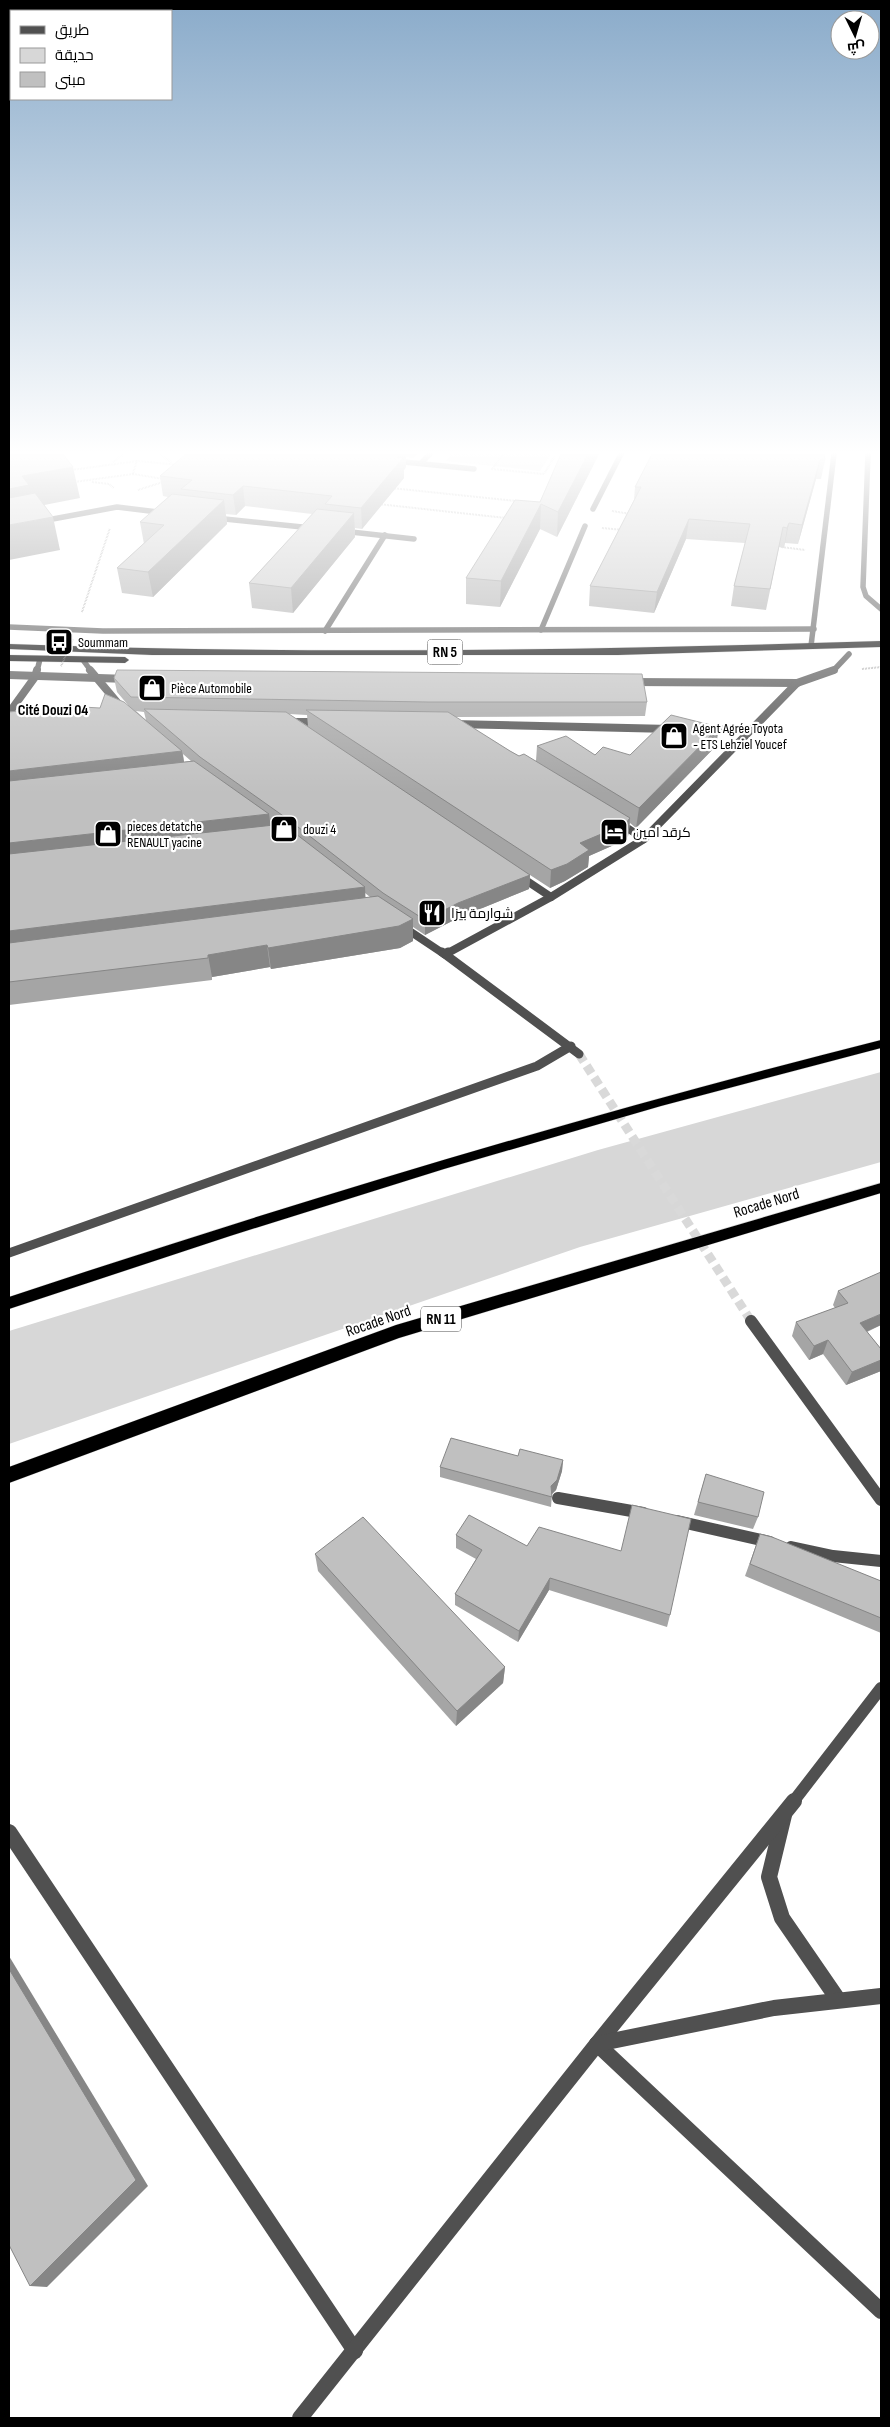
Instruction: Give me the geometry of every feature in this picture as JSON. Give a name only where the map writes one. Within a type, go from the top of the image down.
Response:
[{"type":"highway","name":"RN 5","points":[[9,647],[152,652],[579,652],[881,644]]},
{"type":"highway","name":"RN 5","points":[[9,658],[343,662],[881,653]]},
{"type":"highway","points":[[9,1303],[182,1245],[483,1153],[797,1065],[881,1044]]},
{"type":"highway","name":"Rocade Nord","points":[[9,1475],[396,1332],[881,1188]]},
{"type":"street","points":[[325,631],[364,567]]},
{"type":"street","points":[[541,630],[568,567]]},
{"type":"street","points":[[812,646],[821,567]]},
{"type":"street","points":[[865,567],[864,587],[866,596],[871,603],[881,609]]},
{"type":"street","points":[[871,603],[881,604]]},
{"type":"street","points":[[9,628],[325,631],[814,629]]},
{"type":"street","points":[[622,682],[797,683],[833,671],[849,654]]},
{"type":"street","points":[[9,714],[35,677],[40,659]]},
{"type":"street","points":[[83,660],[96,679],[124,712],[110,708]]},
{"type":"street","points":[[9,675],[136,679]]},
{"type":"street","points":[[445,954],[551,897],[644,839],[797,683]]},
{"type":"street","points":[[9,714],[17,714]]},
{"type":"street","points":[[281,722],[330,722]]},
{"type":"street","points":[[291,722],[307,733]]},
{"type":"street","points":[[448,724],[681,729]]},
{"type":"street","points":[[458,724],[475,734]]},
{"type":"street","points":[[700,729],[749,730]]},
{"type":"street","points":[[610,818],[644,839]]},
{"type":"street","points":[[510,870],[551,897]]},
{"type":"street","points":[[396,922],[445,954],[571,1046],[579,1054]]},
{"type":"street","points":[[9,1253],[537,1066],[571,1046]]},
{"type":"street","points":[[751,1321],[881,1500]]},
{"type":"street","points":[[558,1498],[658,1516],[833,1556],[881,1561]]},
{"type":"street","points":[[300,2418],[597,2044],[785,1812],[881,1688]]},
{"type":"street","points":[[785,1812],[769,1877],[782,1918],[837,1998]]},
{"type":"street","points":[[9,1832],[355,2351]]},
{"type":"street","points":[[597,2044],[732,2015],[837,1998],[881,1996]]},
{"type":"street","points":[[597,2044],[881,2311]]},
{"type":"path","points":[[76,630],[97,567]]},
{"type":"path","points":[[61,666],[73,639]]},
{"type":"green space","points":[[881,1072],[881,1162],[580,1247],[9,1444],[9,1331],[598,1150]]},
{"type":"building","points":[[118,567],[153,567],[148,572]]},
{"type":"building","points":[[263,567],[308,567],[291,588],[249,583]]},
{"type":"building","points":[[473,567],[508,567],[501,581],[466,578]]},
{"type":"building","points":[[600,567],[668,567],[657,592],[590,586]]},
{"type":"building","points":[[739,567],[775,567],[770,589],[734,586]]},
{"type":"building","points":[[117,670],[642,674],[647,702],[428,702],[131,697],[114,678]]},
{"type":"building","points":[[105,694],[124,702],[182,751],[9,771],[9,712],[65,706],[100,708]]},
{"type":"building","points":[[144,709],[286,712],[530,875],[458,903],[425,920],[383,893],[289,820],[200,757]]},
{"type":"building","points":[[306,710],[448,712],[510,751],[519,756],[524,754],[630,818],[625,824],[580,843],[589,850],[567,864],[551,870]]},
{"type":"building","points":[[671,715],[719,727],[639,808],[537,746],[566,736],[595,755],[603,747],[630,755]]},
{"type":"building","points":[[194,761],[269,814],[9,843],[9,781]]},
{"type":"building","points":[[283,824],[365,887],[9,931],[9,854]]},
{"type":"building","points":[[378,896],[413,919],[399,926],[268,948],[267,945],[208,955],[208,958],[9,982],[9,943]]},
{"type":"building","points":[[881,1272],[881,1314],[860,1323],[881,1349],[881,1360],[852,1372],[828,1340],[814,1346],[796,1322],[848,1303],[838,1291]]},
{"type":"building","points":[[451,1438],[518,1456],[520,1449],[563,1460],[557,1480],[551,1486],[552,1497],[440,1467]]},
{"type":"building","points":[[706,1474],[764,1492],[758,1517],[698,1502]]},
{"type":"building","points":[[632,1505],[691,1519],[670,1615],[550,1578],[519,1631],[455,1594],[482,1550],[456,1535],[469,1515],[527,1546],[539,1527],[621,1551]]},
{"type":"building","points":[[363,1517],[505,1667],[457,1711],[315,1554]]},
{"type":"building","points":[[760,1534],[772,1537],[881,1581],[881,1618],[750,1564]]},
{"type":"building","points":[[9,1969],[136,2180],[30,2286],[9,2245]]},
{"type":"tunnel","points":[[579,1054],[751,1321]]},
{"type":"place","name":"Soummam","points":[[59,642]]},
{"type":"place","name":"Pièce Automobile","points":[[152,688]]},
{"type":"place","name":"Agent Agrée Toyota - ETS Lehziel Youcef","points":[[674,736]]},
{"type":"place","name":"douzi 4","points":[[284,829]]},
{"type":"place","name":"كرقد امين","points":[[614,832]]},
{"type":"place","name":"pieces detatche RENAULT yacine","points":[[108,834]]},
{"type":"place","name":"شوارمة بيزا","points":[[432,913]]},
{"type":"district","name":"Cité Douzi 04","points":[[53,710]]}]
